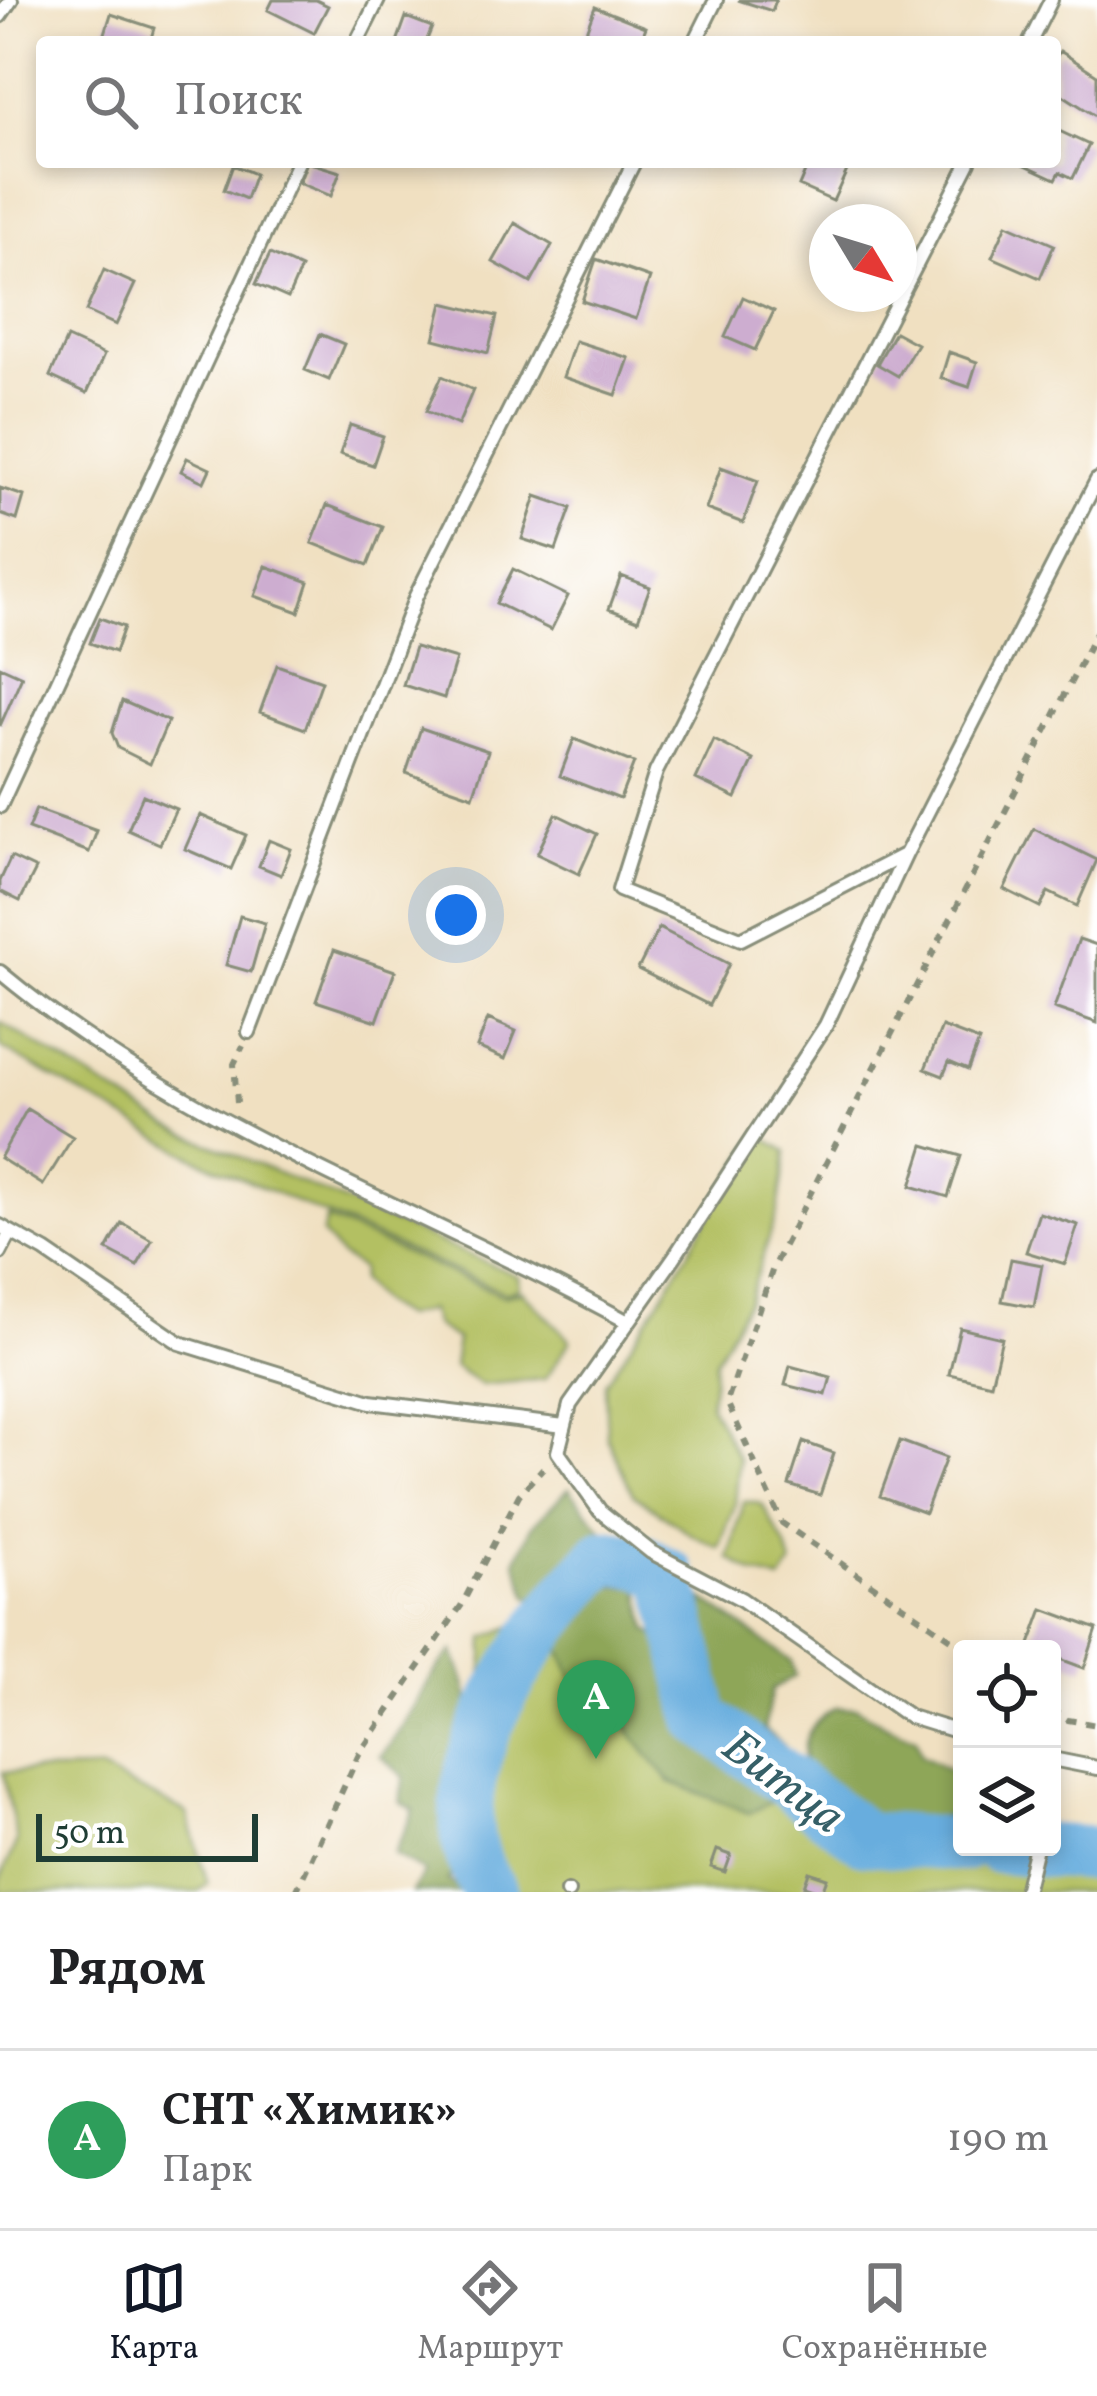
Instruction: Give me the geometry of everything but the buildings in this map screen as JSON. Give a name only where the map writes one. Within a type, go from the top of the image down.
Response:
[{"type":"lane","points":[[0,16],[11,0]]},
{"type":"lane","points":[[360,36],[378,0]]},
{"type":"lane","points":[[698,36],[716,0]]},
{"type":"lane","points":[[1033,36],[1052,0]]},
{"type":"lane","points":[[0,806],[295,168]]},
{"type":"lane","points":[[249,1032],[416,596],[631,168]]},
{"type":"lane","points":[[906,854],[741,939],[619,890],[656,772],[965,168]]},
{"type":"lane","points":[[953,1730],[910,1717],[742,1599],[650,1552],[600,1511],[558,1452],[570,1405],[826,1025],[906,854],[1097,480]]},
{"type":"lane","points":[[0,972],[58,1020],[239,1131],[628,1322]]},
{"type":"lane","points":[[0,1253],[6,1229],[180,1343],[371,1402],[565,1426]]},
{"type":"lane","points":[[1061,1762],[1097,1768]]},
{"type":"lane","points":[[1025,1892],[1034,1856]]},
{"type":"path","points":[[953,1640],[782,1523],[727,1402],[774,1265],[1097,631]]},
{"type":"path","points":[[239,1131],[234,1064],[249,1032]]},
{"type":"path","points":[[296,1892],[359,1754],[461,1606],[518,1496],[558,1452]]},
{"type":"path","points":[[1061,1715],[1097,1725]]},
{"type":"green space","points":[[0,1022],[168,1126],[518,1276],[519,1288],[505,1293],[197,1159],[0,1047]]},
{"type":"green space","points":[[758,1134],[787,1151],[778,1211],[748,1300],[715,1360],[710,1405],[739,1460],[735,1505],[719,1548],[633,1494],[607,1437],[605,1383]]},
{"type":"green space","points":[[326,1219],[503,1296],[522,1291],[571,1340],[545,1379],[480,1385],[453,1366],[457,1340],[435,1326],[429,1310],[403,1317],[380,1303],[360,1281],[361,1269],[341,1256],[322,1234]]},
{"type":"green space","points":[[569,1488],[607,1536],[623,1569],[569,1579],[548,1600],[529,1597],[516,1561],[532,1526]]},
{"type":"green space","points":[[744,1501],[762,1504],[787,1549],[792,1565],[781,1581],[753,1573],[729,1558]]},
{"type":"green space","points":[[596,1586],[639,1587],[648,1630],[676,1648],[682,1688],[705,1678],[703,1599],[791,1661],[795,1676],[772,1690],[764,1729],[785,1747],[776,1799],[749,1813],[669,1781],[615,1707],[572,1676],[554,1635]]},
{"type":"green space","points":[[539,1615],[582,1638],[746,1774],[884,1812],[953,1821],[953,1856],[1061,1856],[1061,1836],[1097,1846],[1097,1892],[507,1892],[483,1843],[477,1777],[485,1638]]},
{"type":"green space","points":[[453,1651],[469,1701],[466,1725],[445,1770],[459,1786],[451,1803],[462,1843],[459,1862],[448,1881],[468,1892],[412,1892],[425,1872],[394,1854],[414,1810],[400,1801],[404,1777],[381,1756]]},
{"type":"green space","points":[[835,1708],[857,1708],[916,1738],[921,1755],[953,1769],[953,1815],[893,1825],[877,1824],[846,1811],[804,1779],[807,1738],[816,1723]]},
{"type":"green space","points":[[99,1770],[187,1813],[208,1884],[197,1892],[0,1892],[0,1880],[17,1841],[3,1772]]},
{"type":"waterway","name":"Битца","points":[[491,1892],[471,1851],[466,1807],[474,1760],[517,1667],[605,1556],[644,1562],[669,1576],[703,1719],[864,1838],[953,1844]]},
{"type":"waterway","name":"Битца","points":[[1061,1851],[1097,1854]]},
{"type":"place","name":"СНТ «Химик»","points":[[596,1759]]}]
